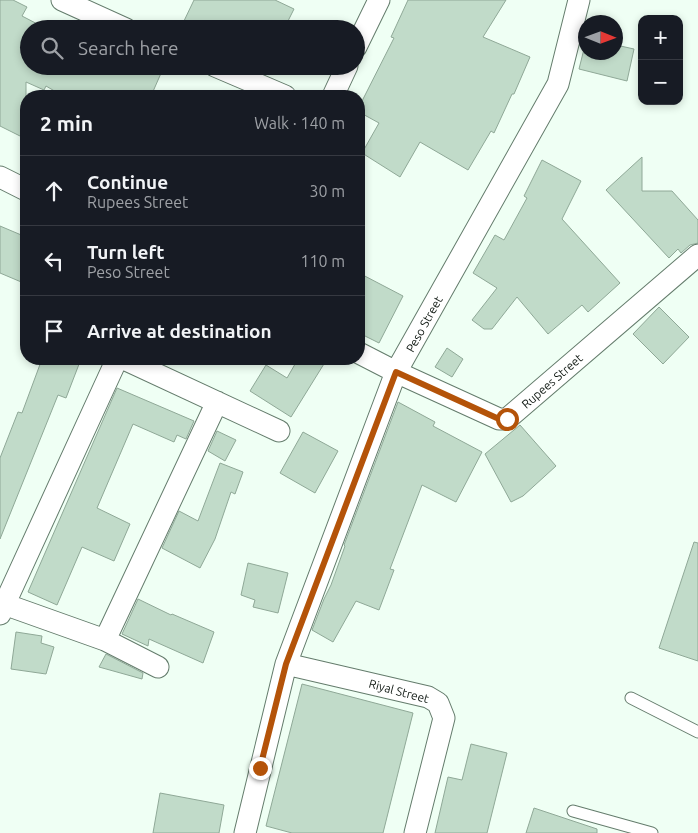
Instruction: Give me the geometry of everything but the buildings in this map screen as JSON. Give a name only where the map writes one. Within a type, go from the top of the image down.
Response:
[{"type":"street","points":[[62,0],[106,20]]},
{"type":"street","points":[[365,29],[379,0]]},
{"type":"street","name":"Peso Street","points":[[244,833],[286,664],[396,372],[558,84],[579,0]]},
{"type":"street","points":[[235,75],[271,90]]},
{"type":"street","points":[[335,90],[342,75]]},
{"type":"street","points":[[0,177],[20,187]]},
{"type":"street","name":"Rupees Street","points":[[365,356],[499,419],[507,419],[698,255]]},
{"type":"street","points":[[115,365],[2,609],[105,640],[158,667]]},
{"type":"street","points":[[137,365],[279,431]]},
{"type":"street","points":[[105,640],[175,495],[217,402]]},
{"type":"street","name":"Riyal Street","points":[[286,664],[428,697],[438,703],[444,718],[415,833]]},
{"type":"lane","points":[[631,698],[698,732]]},
{"type":"lane","points":[[573,811],[652,833]]},
{"type":"route","points":[[260,768],[286,664],[396,372],[499,419],[507,419]]}]
